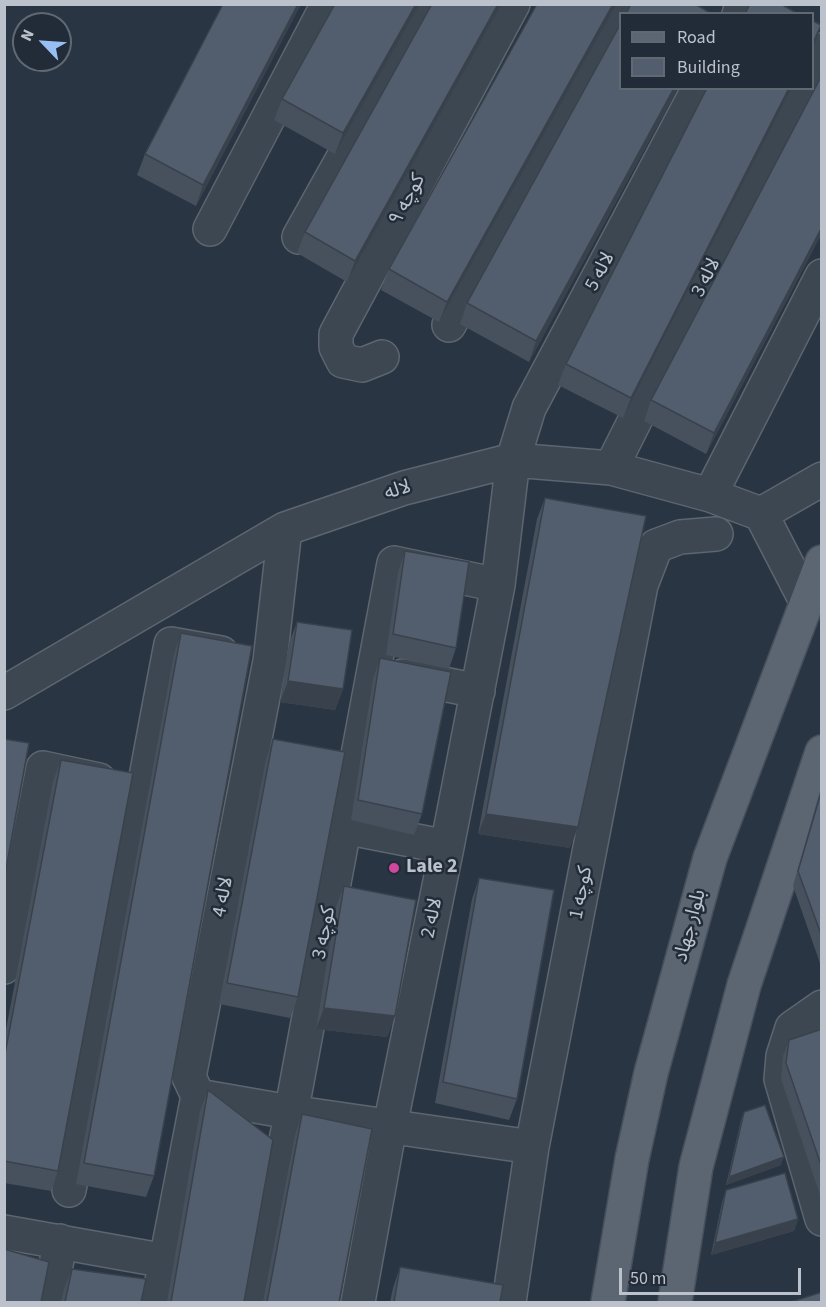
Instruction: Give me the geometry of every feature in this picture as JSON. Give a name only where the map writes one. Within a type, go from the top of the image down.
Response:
[{"type":"main road","name":"بلوار جهاد","points":[[608,1302],[632,1159],[651,1073],[710,858],[822,562]]},
{"type":"main road","points":[[675,1302],[696,1167],[744,985],[822,752]]},
{"type":"street","points":[[210,229],[328,4]]},
{"type":"street","points":[[299,237],[429,4]]},
{"type":"street","name":"کوچه ۹","points":[[382,357],[362,365],[343,361],[336,347],[336,334],[513,4]]},
{"type":"street","points":[[449,325],[619,13]]},
{"type":"street","points":[[814,66],[822,50]]},
{"type":"street","name":"لاله 5","points":[[513,460],[529,408],[698,90]]},
{"type":"street","name":"لاله 3","points":[[611,468],[801,90]]},
{"type":"street","points":[[710,495],[822,276]]},
{"type":"street","name":"لاله","points":[[4,693],[285,529],[404,488],[513,460],[611,468],[710,495],[761,514]]},
{"type":"street","name":"لاله 2","points":[[358,1302],[390,1126],[498,585],[513,460]]},
{"type":"street","points":[[806,601],[761,514],[822,479]]},
{"type":"street","name":"لاله 4","points":[[158,1302],[166,1260],[184,1082],[270,662],[285,529]]},
{"type":"street","name":"کوچه 1","points":[[509,1302],[532,1148],[641,585],[656,546],[680,537],[716,534]]},
{"type":"street","name":"کوچه 3","points":[[256,1302],[394,562],[498,585]]},
{"type":"street","points":[[69,1190],[106,1063],[158,792],[171,644],[270,662]]},
{"type":"street","points":[[374,670],[478,691]]},
{"type":"street","points":[[4,967],[43,768],[158,792]]},
{"type":"street","points":[[299,818],[447,847]]},
{"type":"street","points":[[822,1007],[792,1028],[783,1056],[781,1079],[822,1219]]},
{"type":"street","points":[[61,1055],[106,1063]]},
{"type":"street","points":[[184,1082],[290,1112],[532,1148]]},
{"type":"street","points":[[4,1232],[166,1260]]},
{"type":"street","points":[[50,1302],[60,1241]]},
{"type":"building","points":[[223,4],[298,4],[203,185],[145,154]]},
{"type":"building","points":[[335,4],[416,4],[343,133],[282,99]]},
{"type":"building","points":[[432,4],[498,4],[355,261],[305,232]]},
{"type":"building","points":[[537,4],[613,4],[447,302],[389,269]]},
{"type":"building","points":[[631,4],[695,4],[709,12],[627,12]]},
{"type":"building","points":[[750,4],[781,4],[795,12],[746,12]]},
{"type":"building","points":[[814,22],[821,25],[814,41]]},
{"type":"building","points":[[619,27],[619,90],[673,90],[536,341],[467,303]]},
{"type":"building","points":[[822,75],[822,227],[714,433],[651,400]]},
{"type":"building","points":[[706,90],[788,90],[631,398],[566,364]]},
{"type":"building","points":[[545,498],[646,516],[578,827],[486,814]]},
{"type":"building","points":[[405,551],[469,562],[456,648],[393,634]]},
{"type":"building","points":[[297,622],[352,630],[343,689],[288,681]]},
{"type":"building","points":[[181,633],[252,646],[154,1176],[84,1163]]},
{"type":"building","points":[[380,658],[451,672],[422,814],[358,800]]},
{"type":"building","points":[[4,739],[29,743],[4,880]]},
{"type":"building","points":[[273,739],[345,752],[298,997],[227,983]]},
{"type":"building","points":[[61,760],[133,773],[58,1171],[4,1161],[4,1059]]},
{"type":"building","points":[[822,789],[822,937],[798,871]]},
{"type":"building","points":[[479,878],[554,890],[517,1099],[443,1082]]},
{"type":"building","points":[[344,886],[416,900],[395,1016],[324,1008]]},
{"type":"building","points":[[822,1029],[822,1168],[786,1063],[789,1040]]},
{"type":"building","points":[[208,1090],[273,1140],[244,1302],[171,1302]]},
{"type":"building","points":[[765,1105],[784,1157],[729,1177],[744,1112]]},
{"type":"building","points":[[302,1114],[372,1129],[339,1302],[267,1302]]},
{"type":"building","points":[[785,1173],[798,1219],[715,1243],[726,1190]]},
{"type":"building","points":[[4,1249],[49,1262],[41,1302],[4,1302]]},
{"type":"building","points":[[400,1267],[503,1285],[500,1302],[394,1302]]},
{"type":"building","points":[[72,1269],[146,1279],[141,1302],[65,1302]]},
{"type":"building","points":[[822,1292],[822,1302],[791,1302]]},
{"type":"place","name":"Lale 2","points":[[394,868]]}]
